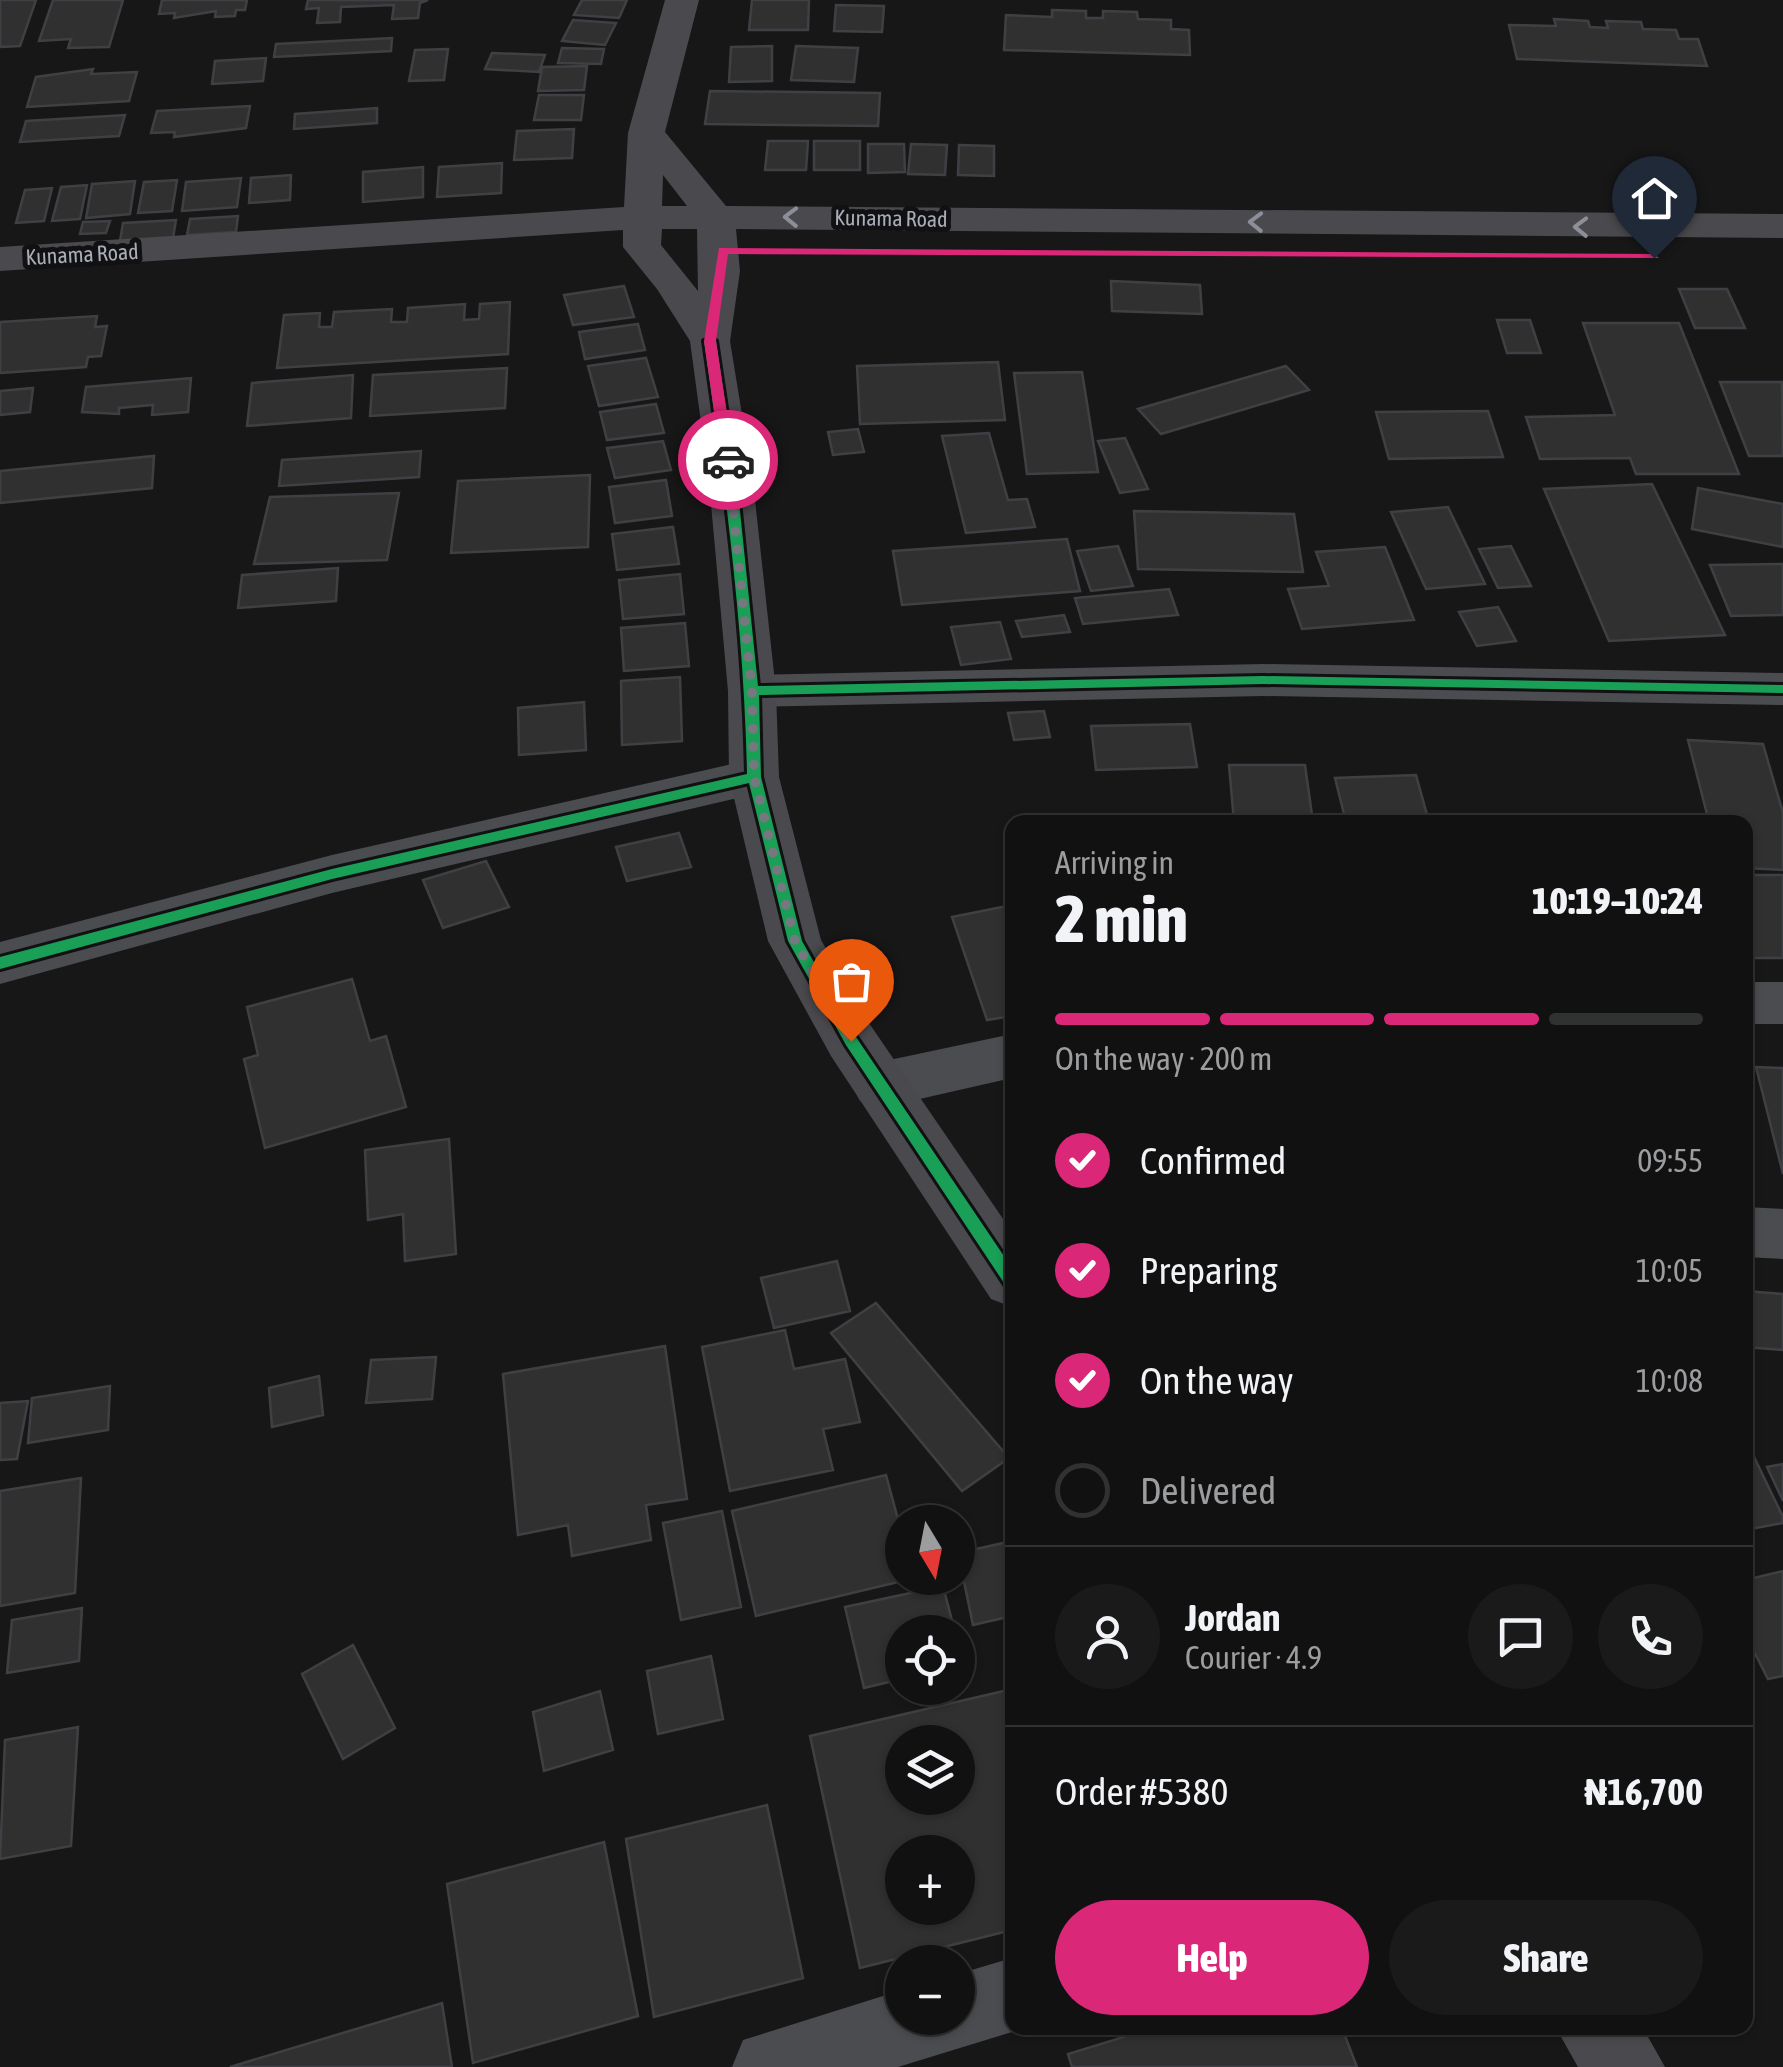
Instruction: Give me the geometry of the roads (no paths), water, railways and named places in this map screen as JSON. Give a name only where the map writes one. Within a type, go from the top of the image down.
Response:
[{"type":"main road","points":[[682,0],[668,43],[662,88],[646,133],[641,232],[710,341]]},
{"type":"main road","points":[[646,133],[719,233],[710,341],[731,482],[752,691],[754,777],[795,941],[880,1085],[994,1228],[1005,1260]]},
{"type":"main road","name":"Kunama Road","points":[[719,233],[1783,226]]},
{"type":"main road","name":"Kunama Road","points":[[0,283],[641,232]]},
{"type":"main road","name":"Kunama Road","points":[[0,259],[641,232],[1783,258]]},
{"type":"main road","points":[[1600,2035],[1627,2067]]},
{"type":"street","points":[[752,691],[1263,680],[1783,689]]},
{"type":"street","points":[[0,963],[332,874],[754,777]]},
{"type":"street","points":[[1753,1003],[1783,1003]]},
{"type":"street","points":[[880,1085],[1005,1058]]},
{"type":"street","points":[[1753,1232],[1783,1234]]},
{"type":"street","points":[[975,2006],[1005,1996]]},
{"type":"street","points":[[770,2067],[885,2033]]}]
